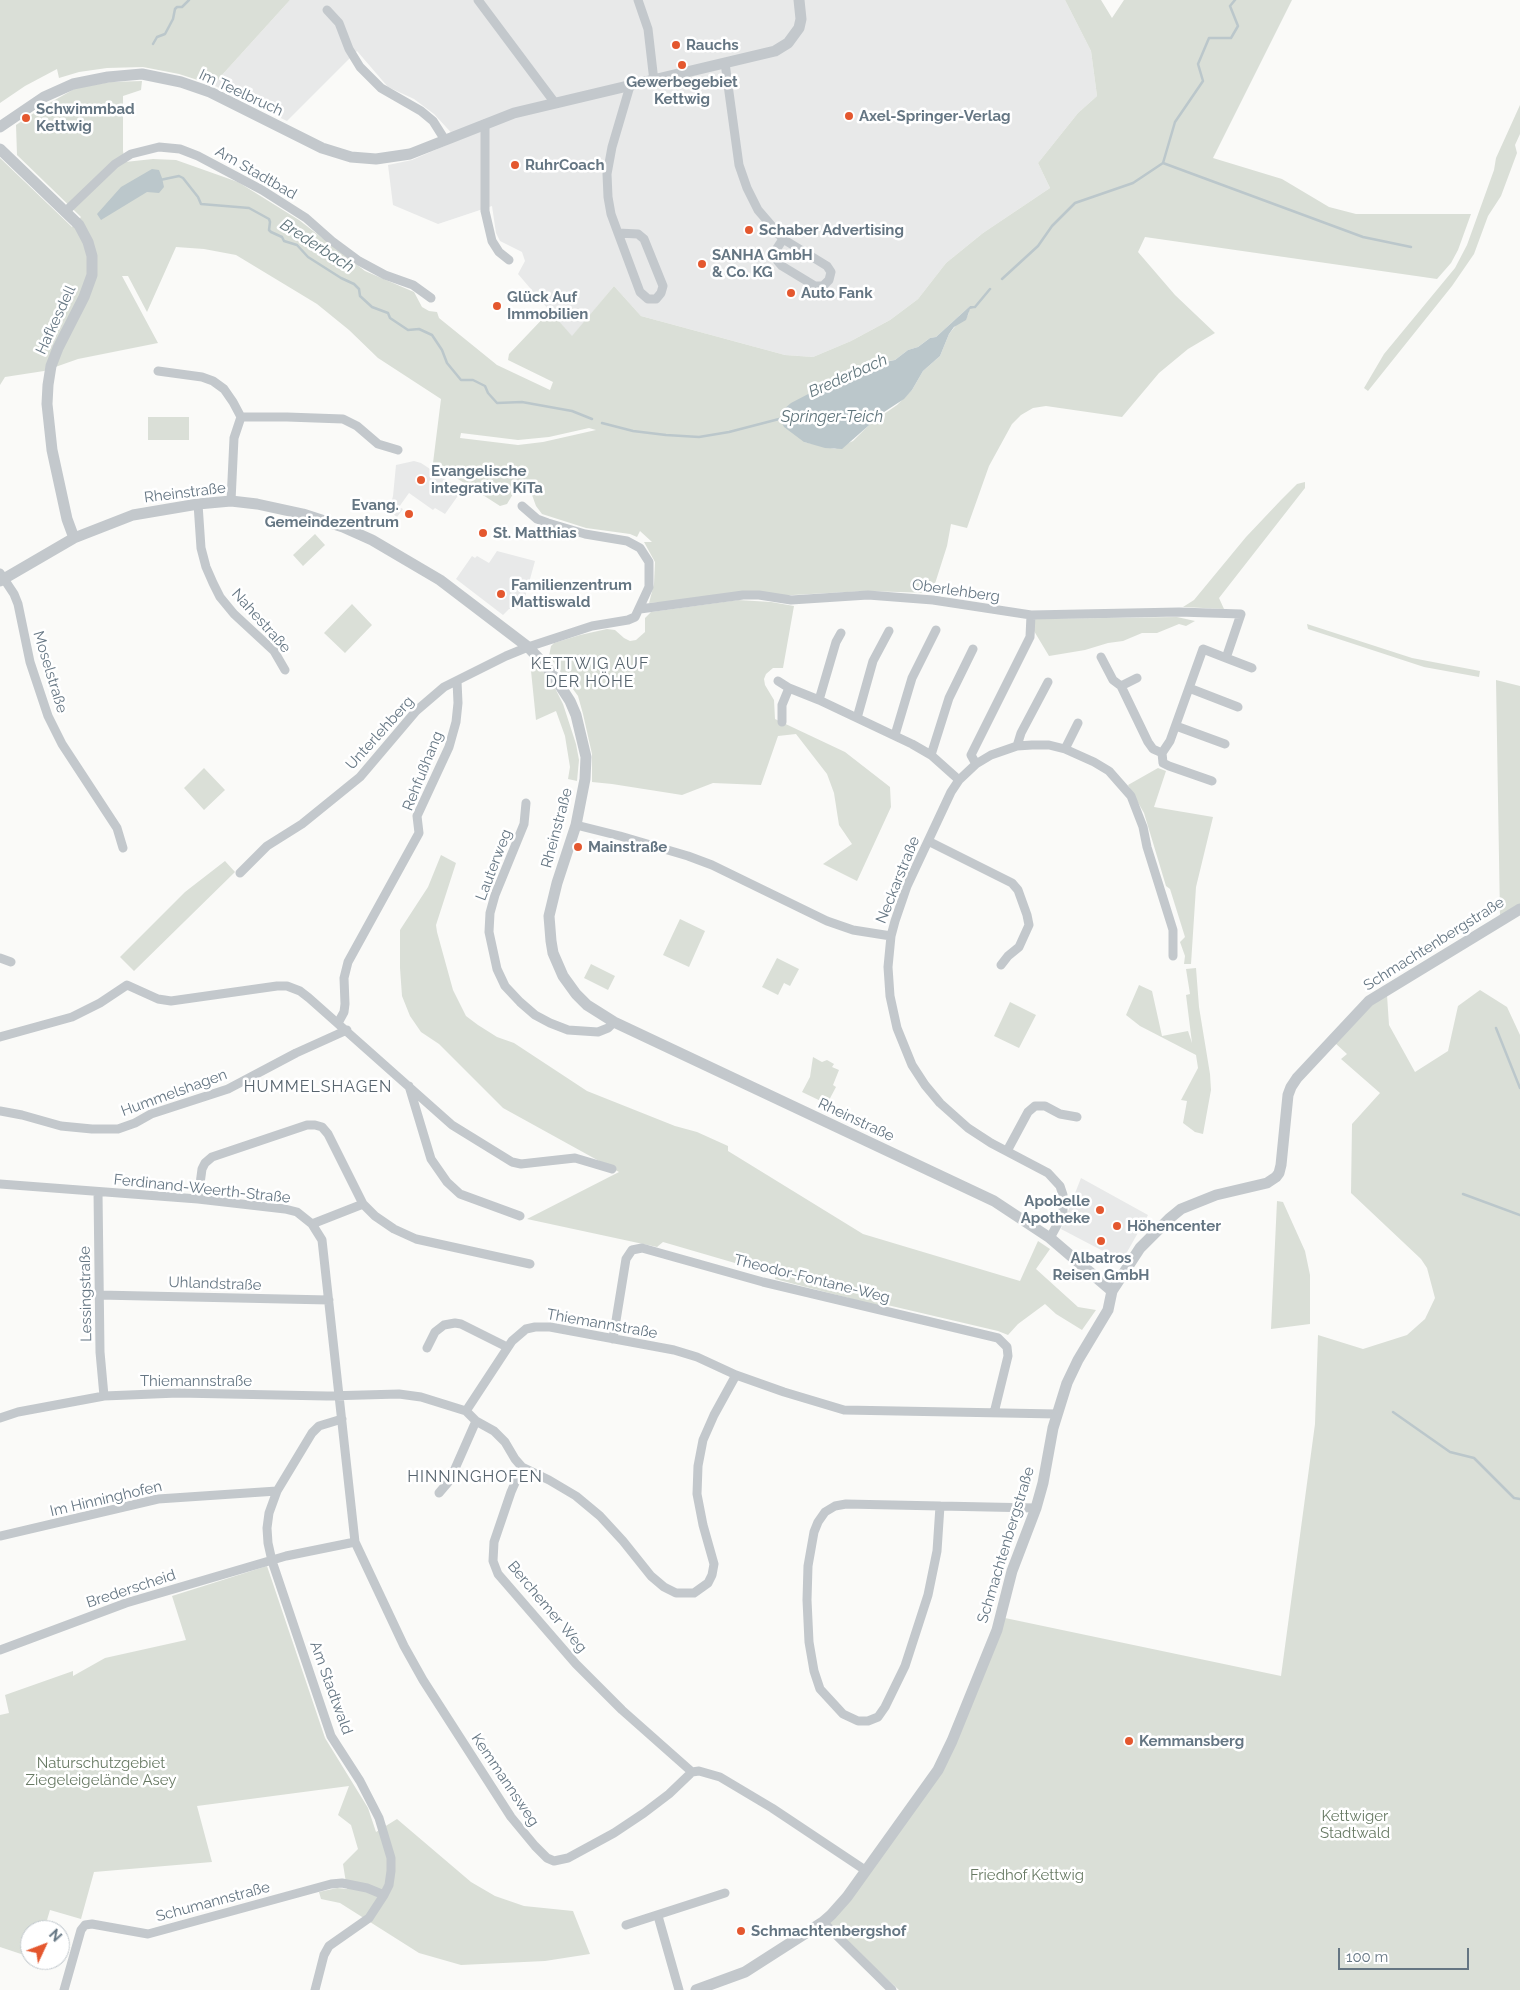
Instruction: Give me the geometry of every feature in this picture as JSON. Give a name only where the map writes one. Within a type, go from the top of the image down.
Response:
[{"type":"street","points":[[478,0],[555,104]]},
{"type":"street","points":[[638,0],[648,29],[654,81]]},
{"type":"street","name":"Im Teelbruch","points":[[0,127],[44,97],[73,84],[108,77],[142,74],[181,82],[210,92],[322,148],[351,158],[376,159],[410,154],[514,113],[775,51],[788,42],[799,28],[801,19],[799,0]]},
{"type":"street","points":[[328,10],[339,23],[349,49],[360,67],[381,88],[421,111],[433,121],[445,140]]},
{"type":"street","points":[[725,63],[739,165],[747,188],[758,210],[783,239],[827,266],[831,272],[829,280],[823,286],[814,286],[782,266],[776,259],[774,253],[783,239]]},
{"type":"street","points":[[618,233],[638,234],[644,239],[663,286],[661,293],[656,299],[648,299],[640,292],[618,233],[608,197],[607,174],[612,147],[630,86]]},
{"type":"street","points":[[485,124],[485,210],[492,241],[499,252],[510,260]]},
{"type":"street","name":"Am Stadtbad","points":[[66,211],[114,164],[131,154],[159,147],[180,149],[198,156],[262,190],[306,218],[359,261],[385,275],[413,285],[431,298]]},
{"type":"street","name":"Hafkesdell","points":[[0,149],[66,211],[84,233],[90,248],[93,264],[92,276],[84,297],[58,348],[51,366],[48,384],[47,404],[52,450],[67,519],[74,538]]},
{"type":"street","points":[[158,370],[202,377],[213,381],[224,389],[241,417],[234,438],[231,501]]},
{"type":"street","points":[[241,417],[280,416],[344,419],[357,426],[378,444],[398,450]]},
{"type":"street","name":"Rheinstraße","points":[[2,577],[74,538],[133,515],[198,504],[231,501],[257,504],[303,514],[343,527],[372,540],[440,580],[528,647],[557,681],[570,701],[576,715],[586,757],[583,793],[576,825],[552,898],[549,916],[551,941],[557,962],[570,987],[587,1005],[614,1022],[994,1202],[1050,1238],[1112,1292]]},
{"type":"street","name":"Nahestraße","points":[[198,504],[201,548],[212,583],[220,597],[234,614],[274,651],[285,670]]},
{"type":"street","points":[[522,506],[537,518],[548,523],[585,534],[627,541],[640,548],[649,562],[650,573],[649,587],[640,609],[630,624],[592,626],[528,647]]},
{"type":"street","name":"Moselstraße","points":[[2,577],[18,604],[30,662],[48,716],[62,744],[117,828],[122,848]]},
{"type":"street","name":"Oberlehberg","points":[[640,609],[743,595],[800,600],[868,595],[933,600],[1031,615],[1179,612],[1241,614],[1226,658]]},
{"type":"street","points":[[976,764],[971,755],[1030,637],[1031,615]]},
{"type":"street","points":[[895,735],[912,678],[936,630]]},
{"type":"street","points":[[857,718],[874,661],[889,631]]},
{"type":"street","points":[[819,700],[836,642],[841,633]]},
{"type":"street","name":"Unterlehberg","points":[[240,874],[267,846],[302,824],[360,776],[416,711],[444,687],[528,647]]},
{"type":"street","points":[[931,755],[950,698],[973,648]]},
{"type":"street","points":[[1212,781],[1163,763],[1162,753],[1170,741],[1176,726],[1203,649],[1252,668]]},
{"type":"street","points":[[1101,658],[1114,680],[1121,686],[1148,742],[1153,749],[1162,753]]},
{"type":"street","points":[[1121,686],[1137,678]]},
{"type":"street","name":"Rehfußhang","points":[[338,1023],[344,1012],[344,978],[348,962],[419,834],[417,816],[449,747],[456,722],[458,703],[457,681]]},
{"type":"street","points":[[778,681],[789,688],[895,735],[931,755],[959,780]]},
{"type":"street","points":[[1017,746],[1021,733],[1048,682]]},
{"type":"street","points":[[782,722],[782,705],[789,688]]},
{"type":"street","points":[[1188,688],[1238,707]]},
{"type":"street","points":[[1065,749],[1078,723]]},
{"type":"street","points":[[1176,726],[1225,744]]},
{"type":"street","name":"Neckarstraße","points":[[1050,1238],[1063,1214],[1063,1195],[1060,1186],[1048,1173],[980,1136],[951,1114],[924,1085],[912,1065],[896,1028],[890,996],[888,967],[891,936],[907,886],[951,792],[959,780],[976,764],[996,753],[1017,746],[1049,746],[1065,749],[1109,771],[1131,796],[1143,827],[1147,847],[1172,930],[1173,956]]},
{"type":"street","name":"Lauterweg","points":[[526,803],[524,824],[495,895],[490,913],[489,932],[497,969],[505,986],[520,1002],[535,1016],[550,1023],[568,1030],[598,1032],[608,1028],[614,1022]]},
{"type":"street","points":[[576,825],[669,849],[712,865],[827,921],[853,930],[891,936]]},
{"type":"street","points":[[928,841],[1012,883],[1018,890],[1029,925],[1018,947],[1001,965]]},
{"type":"street","name":"Schmachtenbergstraße","points":[[696,1990],[745,1972],[823,1922],[847,1897],[938,1770],[952,1741],[996,1630],[1012,1571],[1036,1508],[1057,1414],[1070,1375],[1108,1310],[1112,1292],[1140,1248],[1181,1209],[1216,1195],[1266,1184],[1276,1177],[1281,1165],[1288,1095],[1291,1087],[1361,1008],[1520,909]]},
{"type":"street","points":[[0,958],[11,962]]},
{"type":"street","points":[[0,1037],[72,1017],[100,1003],[127,985],[158,999],[171,1001],[288,986],[310,998],[452,1125],[512,1162],[521,1164],[575,1158],[612,1169]]},
{"type":"street","name":"Hummelshagen","points":[[3,1112],[61,1126],[118,1129],[135,1123],[151,1114],[228,1089],[296,1053],[347,1030]]},
{"type":"street","points":[[409,1086],[431,1159],[447,1182],[460,1194],[520,1216]]},
{"type":"street","points":[[1007,1151],[1028,1112],[1035,1106],[1045,1106],[1060,1114],[1077,1117]]},
{"type":"street","points":[[198,1199],[202,1169],[205,1163],[212,1157],[315,1124],[328,1134],[363,1204],[375,1216],[394,1229],[416,1239],[530,1264]]},
{"type":"street","name":"Ferdinand-Weerth-Straße","points":[[0,1184],[198,1199],[285,1209],[297,1212],[312,1224]]},
{"type":"street","name":"Lessingstraße","points":[[98,1192],[100,1352],[104,1396]]},
{"type":"street","points":[[339,1395],[322,1240],[312,1224],[363,1204]]},
{"type":"street","name":"Theodor-Fontane-Weg","points":[[614,1339],[626,1259],[632,1250],[642,1248],[763,1282],[998,1338],[1007,1347],[1008,1356],[994,1412]]},
{"type":"street","name":"Uhlandstraße","points":[[100,1295],[329,1300]]},
{"type":"street","points":[[427,1348],[435,1332],[444,1325],[454,1323],[461,1324],[507,1347]]},
{"type":"street","name":"Thiemannstraße","points":[[0,1418],[18,1412],[104,1396],[178,1393],[399,1394],[421,1397],[466,1411],[507,1347],[521,1332],[535,1326],[550,1327],[674,1350],[698,1357],[736,1375],[844,1410],[1057,1414]]},
{"type":"street","points":[[466,1411],[476,1421],[494,1431],[505,1442],[522,1467],[576,1496],[600,1516],[651,1576],[664,1587],[676,1593],[694,1594],[708,1584],[714,1564],[697,1494],[698,1466],[703,1440],[714,1415],[736,1375]]},
{"type":"street","name":"Kemmannsweg","points":[[339,1395],[356,1542],[404,1646],[423,1680],[510,1817],[535,1846],[547,1858],[554,1861],[568,1858],[614,1833],[644,1813],[669,1794],[692,1772]]},
{"type":"street","name":"Am Stadtwald","points":[[315,1990],[324,1955],[330,1946],[369,1918],[389,1885],[392,1870],[379,1818],[360,1781],[331,1736],[272,1561],[267,1528],[269,1513],[277,1491],[312,1433],[319,1426],[342,1419]]},
{"type":"street","points":[[439,1492],[450,1480],[476,1421]]},
{"type":"street","name":"Berchemer Weg","points":[[522,1467],[511,1492],[494,1542],[493,1561],[498,1574],[576,1664],[622,1710],[692,1772]]},
{"type":"street","name":"Im Hinninghofen","points":[[1,1537],[158,1499],[277,1491]]},
{"type":"street","points":[[940,1506],[937,1551],[928,1595],[905,1666],[885,1708],[878,1717],[868,1721],[858,1721],[843,1714],[820,1689],[814,1671],[809,1642],[808,1566],[814,1532],[818,1522],[826,1512],[835,1506],[846,1504],[1036,1508]]},
{"type":"street","points":[[272,1561],[286,1556],[356,1542]]},
{"type":"street","name":"Brederscheid","points":[[0,1650],[126,1603],[272,1561]]},
{"type":"street","points":[[692,1772],[699,1771],[720,1777],[772,1808],[865,1870]]},
{"type":"street","name":"Schumannstraße","points":[[64,1990],[81,1930],[85,1925],[92,1924],[148,1934],[331,1884],[342,1883],[367,1888],[384,1895]]},
{"type":"street","points":[[626,1925],[725,1893]]},
{"type":"street","points":[[658,1916],[679,1990]]},
{"type":"street","points":[[823,1922],[892,1990]]},
{"type":"shaded area","points":[[290,0],[1065,0],[1091,51],[1097,96],[1078,113],[1038,163],[1050,188],[983,233],[946,263],[918,299],[890,320],[851,341],[813,357],[785,355],[641,316],[614,286],[572,337],[518,274],[525,261],[522,252],[500,241],[496,233],[492,206],[438,224],[393,205],[388,165],[412,160],[458,140],[434,114],[414,99],[388,87],[357,51],[287,121],[213,85]]},
{"type":"shaded area","name":"Evangelische integrative KiTa","points":[[414,461],[421,463],[462,490],[445,514],[435,508],[433,510],[409,493],[399,507],[403,509],[397,517],[389,511],[393,496],[396,465]]},
{"type":"shaded area","name":"Familienzentrum Mattiswald","points":[[497,551],[535,561],[522,608],[509,609],[503,615],[456,579],[472,556],[475,558],[477,556],[489,563]]},
{"type":"shaded area","name":"Höhencenter","points":[[1081,1178],[1148,1215],[1122,1261],[1061,1229]]},
{"type":"green space","points":[[0,0],[290,0],[213,85],[179,74],[143,67],[107,68],[79,72],[59,78],[57,69],[25,86],[0,103]]},
{"type":"green space","points":[[1065,0],[1101,0],[1112,18],[1124,0],[1292,0],[1213,158],[1282,179],[1329,207],[1356,214],[1471,214],[1458,250],[1451,263],[1437,279],[1145,237],[1138,252],[1175,295],[1215,333],[1188,349],[1159,373],[1122,417],[1046,406],[1033,408],[1021,415],[1012,424],[989,466],[967,528],[951,524],[947,546],[932,593],[865,591],[649,603],[654,584],[655,562],[644,542],[652,542],[640,531],[637,537],[630,534],[586,528],[542,514],[536,506],[532,495],[525,491],[513,494],[507,504],[500,506],[433,463],[441,399],[378,358],[349,330],[317,304],[236,255],[204,249],[176,247],[147,312],[128,276],[122,276],[158,343],[78,359],[44,371],[5,377],[0,385],[0,158],[72,227],[81,217],[17,155],[16,125],[76,88],[110,82],[142,81],[141,90],[123,96],[123,151],[125,162],[153,159],[176,160],[238,182],[299,220],[365,271],[414,292],[422,307],[429,311],[437,312],[439,318],[497,365],[550,390],[553,382],[508,360],[509,354],[550,311],[572,336],[614,286],[641,316],[785,355],[813,357],[851,341],[890,320],[918,299],[946,263],[983,233],[1050,188],[1038,163],[1078,113],[1097,96],[1091,51]],"holes":[[[970,306],[968,315],[949,334],[940,356],[923,371],[912,390],[897,405],[871,423],[853,441],[835,449],[804,442],[883,362],[895,360],[908,350],[918,347],[930,338],[936,337]],[[589,428],[596,430],[543,442],[518,445],[460,438],[461,433],[518,440],[549,437]]]},
{"type":"green space","points":[[1520,105],[1520,134],[1515,145],[1517,153],[1501,196],[1488,216],[1474,254],[1452,286],[1368,391],[1364,388],[1384,354],[1455,268],[1467,245],[1494,170],[1496,158]]},
{"type":"green space","points":[[148,417],[189,417],[189,440],[148,440]]},
{"type":"green space","points":[[1305,482],[1305,488],[1219,598],[1224,609],[1183,607],[1194,600],[1246,537],[1281,500],[1297,484]]},
{"type":"green space","points":[[315,534],[325,545],[303,566],[293,555]]},
{"type":"green space","points":[[738,600],[771,602],[794,606],[783,668],[773,668],[766,674],[764,679],[765,685],[774,700],[775,719],[845,752],[890,787],[891,807],[857,881],[823,864],[852,844],[839,825],[834,793],[827,774],[796,734],[778,736],[761,785],[713,783],[682,795],[592,782],[592,754],[578,696],[549,656],[551,646],[554,643],[580,635],[607,629],[615,630],[630,641],[636,640],[645,632],[645,618],[651,612]]},
{"type":"green space","points":[[352,604],[372,625],[345,653],[324,633]]},
{"type":"green space","points":[[1177,617],[1195,621],[1186,626],[1179,624],[1157,633],[1142,633],[1123,641],[1049,656],[1034,631],[1035,619]]},
{"type":"green space","points":[[1307,624],[1412,658],[1480,671],[1479,677],[1424,667],[1308,629]]},
{"type":"green space","points":[[530,661],[545,673],[563,704],[576,744],[579,760],[577,781],[568,779],[570,767],[565,736],[556,711],[536,720]]},
{"type":"green space","points":[[1496,680],[1520,686],[1520,905],[1500,917]]},
{"type":"green space","points":[[204,768],[225,790],[204,810],[184,788]]},
{"type":"green space","points":[[1158,768],[1166,771],[1154,807],[1213,817],[1196,887],[1191,964],[1184,964],[1185,956],[1180,942],[1185,937],[1170,889],[1166,886],[1144,813],[1128,785]]},
{"type":"green space","points":[[441,855],[456,863],[436,925],[437,932],[453,990],[466,1016],[478,1025],[497,1037],[514,1043],[587,1091],[675,1126],[697,1132],[728,1146],[728,1151],[863,1234],[1020,1281],[1038,1241],[1050,1249],[1036,1269],[1078,1307],[1096,1310],[1082,1330],[1056,1314],[1045,1304],[1018,1324],[1008,1335],[883,1304],[883,1307],[775,1279],[776,1275],[663,1242],[657,1247],[527,1219],[619,1172],[503,1108],[439,1044],[421,1032],[410,1016],[402,996],[400,930],[428,887]]},
{"type":"green space","points":[[225,861],[235,872],[134,971],[120,957],[185,892]]},
{"type":"green space","points":[[680,919],[705,931],[689,967],[663,955]]},
{"type":"green space","points":[[777,958],[799,969],[790,986],[784,983],[778,995],[762,987]]},
{"type":"green space","points":[[591,964],[615,976],[608,990],[584,978]]},
{"type":"green space","points":[[1196,968],[1199,1007],[1211,1090],[1203,1134],[1195,1132],[1183,1123],[1187,1101],[1181,1100],[1198,1068],[1196,1055],[1140,1026],[1126,1015],[1139,985],[1152,991],[1162,1036],[1188,1031],[1192,1043],[1186,995],[1190,994],[1186,969]]},
{"type":"green space","name":"Kettwiger Stadtwald","points":[[1480,990],[1507,1007],[1520,1035],[1520,1990],[899,1990],[826,1923],[940,1773],[1005,1618],[1281,1676],[1315,1424],[1318,1335],[1363,1349],[1407,1335],[1425,1319],[1435,1298],[1427,1268],[1421,1259],[1351,1193],[1352,1124],[1380,1093],[1341,1059],[1347,1054],[1334,1042],[1363,1010],[1387,995],[1389,1025],[1415,1072],[1448,1051],[1458,1006]]},
{"type":"green space","points":[[1010,1002],[1036,1015],[1019,1048],[994,1036]]},
{"type":"green space","points":[[813,1057],[822,1062],[827,1060],[834,1064],[832,1067],[839,1070],[833,1085],[836,1087],[827,1104],[802,1092],[810,1077]]},
{"type":"green space","points":[[1277,1201],[1283,1202],[1305,1251],[1310,1275],[1310,1324],[1271,1329]]},
{"type":"green space","name":"Naturschutzgebiet Ziegeleigelände Asey","points":[[267,1566],[325,1738],[368,1808],[376,1832],[397,1819],[471,1882],[495,1896],[524,1906],[573,1911],[590,1954],[545,1961],[461,1965],[419,1953],[340,1903],[321,1899],[319,1892],[337,1888],[347,1889],[343,1864],[358,1849],[351,1825],[338,1815],[349,1786],[197,1806],[212,1862],[94,1872],[81,1919],[50,1910],[47,1920],[20,1920],[20,1954],[0,1947],[0,1715],[9,1713],[5,1695],[73,1671],[73,1676],[105,1658],[186,1640],[172,1596]]},
{"type":"water","points":[[152,169],[159,170],[162,178],[164,187],[159,193],[147,192],[101,220],[97,214],[121,187]]},
{"type":"water","name":"Springer-Teich","points":[[970,306],[976,306],[970,309],[966,320],[954,327],[940,356],[923,371],[912,390],[904,399],[884,412],[842,449],[825,448],[804,442],[784,427],[782,415],[784,409],[791,403],[837,379],[875,364],[895,360],[908,350],[918,347],[930,338],[936,337]]},
{"type":"waterway","points":[[153,44],[157,37],[165,34],[173,19],[175,9],[182,7],[189,0]]},
{"type":"waterway","name":"Brederbach","points":[[1002,279],[1038,246],[1052,226],[1075,203],[1133,183],[1163,163],[1175,122],[1203,81],[1198,64],[1209,38],[1231,38],[1238,26],[1230,6],[1235,0]]},
{"type":"waterway","points":[[1163,163],[1363,237],[1411,247]]},
{"type":"waterway","name":"Brederbach","points":[[160,180],[179,176],[183,178],[198,197],[201,204],[249,208],[269,219],[269,230],[271,232],[282,237],[284,241],[297,245],[308,257],[354,284],[359,289],[360,296],[372,307],[388,313],[390,318],[408,330],[419,329],[432,335],[442,350],[447,363],[461,380],[473,380],[485,386],[488,393],[497,403],[522,402],[572,411],[592,419]]},
{"type":"waterway","name":"Brederbach","points":[[975,307],[990,289]]},
{"type":"waterway","name":"Brederbach","points":[[602,423],[633,431],[699,437],[729,432],[783,418]]},
{"type":"waterway","points":[[1496,1028],[1520,1088]]},
{"type":"waterway","points":[[1463,1194],[1520,1215]]},
{"type":"waterway","points":[[1393,1412],[1450,1452],[1474,1458],[1514,1498],[1520,1499]]},
{"type":"place","name":"Rauchs","points":[[676,45]]},
{"type":"place","name":"Gewerbegebiet Kettwig","points":[[682,65]]},
{"type":"place","name":"Axel-Springer-Verlag","points":[[849,116]]},
{"type":"place","name":"Schwimmbad Kettwig","points":[[26,118]]},
{"type":"place","name":"RuhrCoach","points":[[515,165]]},
{"type":"place","name":"Schaber Advertising","points":[[749,230]]},
{"type":"place","name":"SANHA GmbH & Co. KG","points":[[702,264]]},
{"type":"place","name":"Auto Fank","points":[[791,293]]},
{"type":"place","name":"Glück Auf Immobilien","points":[[497,306]]},
{"type":"place","name":"Evangelische integrative KiTa","points":[[421,480]]},
{"type":"place","name":"Evang. Gemeindezentrum","points":[[409,514]]},
{"type":"place","name":"St. Matthias","points":[[483,533]]},
{"type":"place","name":"Familienzentrum Mattiswald","points":[[501,594]]},
{"type":"place","name":"Mainstraße","points":[[578,847]]},
{"type":"place","name":"Apobelle Apotheke","points":[[1100,1210]]},
{"type":"place","name":"Höhencenter","points":[[1117,1226]]},
{"type":"place","name":"Albatros Reisen GmbH","points":[[1101,1241]]},
{"type":"place","name":"Kemmansberg","points":[[1129,1741]]},
{"type":"place","name":"Schmachtenbergshof","points":[[741,1931]]},
{"type":"district","name":"KETTWIG AUF DER HÖHE","points":[[590,673]]},
{"type":"district","name":"HUMMELSHAGEN","points":[[318,1087]]},
{"type":"district","name":"HINNINGHOFEN","points":[[475,1477]]},
{"type":"park label","name":"Friedhof Kettwig","points":[[1027,1875]]}]
